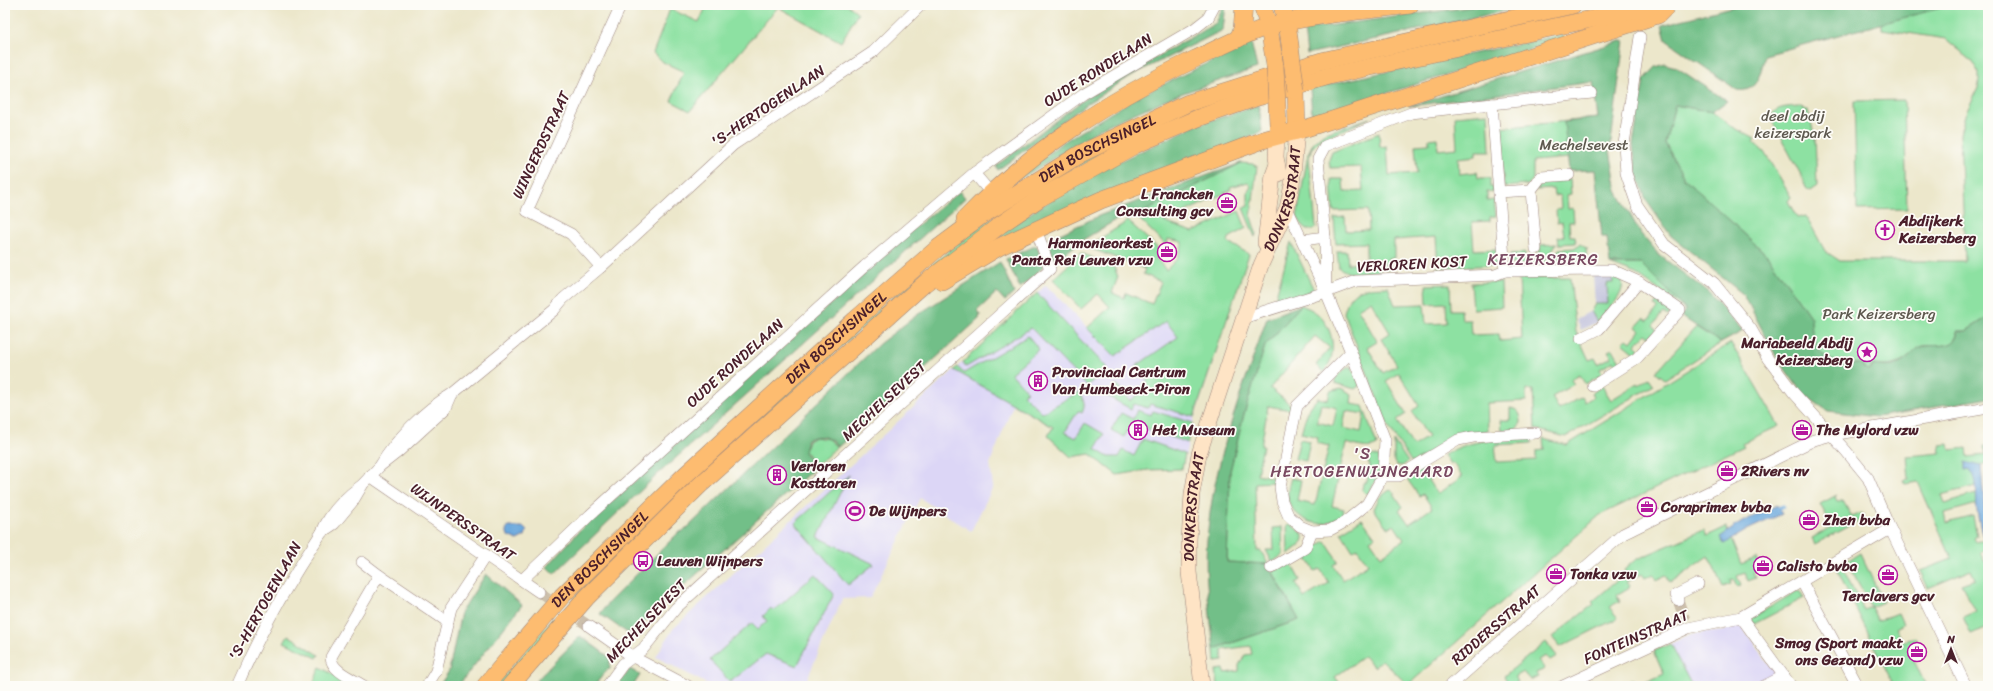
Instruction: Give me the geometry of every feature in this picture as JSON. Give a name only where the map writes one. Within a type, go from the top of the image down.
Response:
[{"type":"main road","points":[[1238,38],[1242,29],[1244,5]]},
{"type":"main road","points":[[1262,5],[1270,31],[1275,66],[1278,131]]},
{"type":"main road","points":[[1282,5],[1287,26],[1295,83],[1297,126]]},
{"type":"main road","points":[[938,248],[990,192],[1056,139],[1098,111],[1142,85],[1238,38],[1287,26],[1410,5]]},
{"type":"main road","points":[[1255,89],[1321,60],[1573,5]]},
{"type":"main road","points":[[1255,89],[1329,76],[1656,5]]},
{"type":"main road","points":[[924,284],[941,281],[999,247],[1101,200],[1278,131],[1658,16],[1667,5]]},
{"type":"main road","name":"DEN BOSCHSINGEL","points":[[486,686],[562,596],[683,476],[938,248],[981,216],[1080,154],[1188,103],[1255,89]]},
{"type":"main road","name":"DEN BOSCHSINGEL","points":[[510,686],[587,597],[667,517],[782,411],[924,284],[1000,225],[1092,168],[1135,145],[1198,118],[1255,89]]},
{"type":"street","name":"WINGERDSTRAAT","points":[[601,267],[571,234],[527,211],[621,5]]},
{"type":"street","name":"'S-HERTOGENLAAN","points":[[237,686],[256,642],[286,588],[322,532],[327,518],[346,496],[362,485],[380,466],[398,452],[446,408],[452,394],[554,310],[563,299],[601,267],[733,145],[873,52],[921,5]]},
{"type":"street","name":"OUDE RONDELAAN","points":[[522,580],[590,515],[860,272],[974,174],[1083,94],[1194,29],[1208,18],[1214,5]]},
{"type":"street","points":[[1640,37],[1624,144],[1626,173],[1637,205],[1664,244],[1714,283],[1751,329],[1768,359],[1793,392],[1868,478],[1890,529],[1966,686]]},
{"type":"street","points":[[1326,292],[1325,237],[1318,159],[1325,146],[1411,113],[1592,93]]},
{"type":"street","points":[[1492,104],[1505,271],[1612,270],[1639,282],[1680,310],[1637,358],[1593,386]]},
{"type":"street","name":"DONKERSTRAAT","points":[[1202,686],[1189,572],[1189,540],[1192,494],[1204,438],[1243,318],[1261,265],[1287,208],[1292,185],[1297,126]]},
{"type":"street","name":"DONKERSTRAAT","points":[[1261,265],[1273,175],[1277,164],[1278,131]]},
{"type":"street","points":[[1277,164],[1282,195],[1287,208],[1326,292],[1351,352],[1385,440],[1384,476],[1376,490],[1358,513],[1330,530],[1312,531],[1300,526],[1288,515],[1282,501],[1280,487],[1298,406],[1351,352]]},
{"type":"street","points":[[974,174],[990,192]]},
{"type":"street","points":[[1536,249],[1531,190],[1541,177],[1569,175]]},
{"type":"street","points":[[1499,192],[1531,190]]},
{"type":"street","name":"MECHELSEVEST","points":[[607,686],[623,664],[643,650],[676,608],[1050,269],[1036,229]]},
{"type":"street","points":[[1303,240],[1325,237]]},
{"type":"street","name":"VERLOREN KOST","points":[[1243,318],[1356,281],[1495,275],[1505,271]]},
{"type":"street","points":[[1581,338],[1600,329],[1639,282]]},
{"type":"street","name":"RIDDERSSTRAAT","points":[[1450,686],[1624,534],[1814,440],[1832,435],[1988,408]]},
{"type":"street","points":[[1384,476],[1399,476],[1458,440],[1473,437],[1536,432]]},
{"type":"street","name":"WIJNPERSSTRAAT","points":[[370,476],[539,592]]},
{"type":"street","name":"FONTEINSTRAAT","points":[[1563,686],[1686,624],[1741,618],[1890,529]]},
{"type":"street","points":[[1270,568],[1305,548],[1312,531]]},
{"type":"street","points":[[427,686],[436,671],[451,608],[486,555]]},
{"type":"street","points":[[362,562],[448,622]]},
{"type":"street","points":[[364,686],[334,668],[331,662],[331,656],[379,575]]},
{"type":"street","points":[[1802,582],[1858,686]]},
{"type":"street","points":[[1678,600],[1676,595],[1698,584]]},
{"type":"street","points":[[1741,618],[1791,686]]},
{"type":"street","points":[[589,626],[633,656],[688,686]]},
{"type":"street","points":[[1764,686],[1784,676]]},
{"type":"shaded area","points":[[1612,274],[1613,283],[1607,284],[1608,304],[1595,304],[1593,275]]},
{"type":"shaded area","points":[[1046,285],[1115,356],[1166,321],[1219,344],[1194,419],[1182,469],[1148,470],[1117,475],[1090,454],[1071,457],[1048,436],[1053,427],[1013,405],[990,464],[993,487],[971,531],[920,498],[870,598],[842,599],[804,686],[711,686],[656,657],[673,629]]},
{"type":"shaded area","points":[[1591,311],[1597,322],[1581,330],[1576,319]]},
{"type":"shaded area","points":[[1740,624],[1776,674],[1750,686],[1692,686],[1670,644],[1691,634],[1724,631]]},
{"type":"green space","points":[[707,5],[848,5],[858,13],[841,42],[778,7],[690,111],[671,101],[684,72],[661,61],[653,53],[670,9],[699,22]]},
{"type":"green space","points":[[1224,5],[1226,5],[1223,30],[1136,73],[1089,102],[998,170],[996,166],[1087,97],[1216,23]]},
{"type":"green space","points":[[1485,5],[1532,5],[1307,54],[1304,29]]},
{"type":"green space","points":[[1739,5],[1951,5],[1765,55],[1760,74],[1754,85],[1744,90],[1737,90],[1666,40],[1662,25]]},
{"type":"green space","name":"Park Keizersberg","points":[[1951,5],[1988,5],[1988,317],[1966,331],[1957,331],[1956,338],[1953,342],[1943,345],[1920,347],[1906,359],[1897,364],[1884,366],[1873,365],[1868,370],[1864,368],[1862,364],[1833,361],[1820,353],[1811,331],[1811,318],[1767,255],[1684,178],[1665,143],[1675,105],[1712,112],[1733,127],[1755,139],[1753,142],[1764,152],[1791,197],[1788,201],[1797,218],[1806,216],[1825,251],[1840,261],[1965,261],[1960,134],[1965,115],[1978,88],[1979,73],[1971,60],[1946,39],[1882,29],[1882,23]]},
{"type":"green space","points":[[1564,34],[1565,39],[1312,116],[1310,88]]},
{"type":"green space","name":"Mechelsevest","points":[[1624,40],[1610,150],[1617,191],[1641,234],[1658,254],[1709,293],[1743,331],[1721,343],[1681,316],[1686,309],[1641,264],[1610,264],[1607,237],[1602,237],[1595,170],[1569,171],[1564,122],[1598,118],[1593,82],[1409,106]]},
{"type":"green space","points":[[1251,42],[1257,68],[1174,96],[1103,127],[1011,185],[1060,144],[1137,97]]},
{"type":"green space","points":[[1665,64],[1676,67],[1727,101],[1712,112],[1675,105],[1665,143],[1684,178],[1767,255],[1811,318],[1814,338],[1823,355],[1834,361],[1862,364],[1864,368],[1868,370],[1872,368],[1873,365],[1894,366],[1902,362],[1917,349],[1926,346],[1950,344],[1957,337],[1957,331],[1966,331],[1988,317],[1988,398],[1877,417],[1828,411],[1803,394],[1777,358],[1744,295],[1671,236],[1646,200],[1636,171],[1633,144],[1644,80],[1656,67]]},
{"type":"green space","points":[[1260,86],[1126,143],[1049,183],[903,292],[687,487],[575,600],[573,598],[703,468],[900,291],[974,231],[1016,201],[1097,153],[1181,114]]},
{"type":"green space","points":[[1904,100],[1907,209],[1857,210],[1854,101]]},
{"type":"green space","points":[[1259,105],[1262,132],[1005,241],[999,233],[1092,174],[1197,125]]},
{"type":"green space","name":"deel abdij keizerspark","points":[[1799,106],[1808,111],[1815,137],[1817,186],[1810,191],[1806,188],[1801,175],[1771,119],[1774,112],[1778,109]]},
{"type":"green space","points":[[1488,113],[1490,151],[1476,151],[1476,156],[1458,158],[1459,174],[1477,172],[1478,178],[1490,178],[1490,187],[1493,187],[1494,191],[1487,192],[1487,201],[1494,200],[1496,216],[1490,217],[1490,221],[1472,222],[1474,250],[1498,249],[1498,263],[1495,265],[1438,268],[1436,237],[1394,240],[1394,258],[1388,259],[1388,271],[1386,271],[1385,264],[1379,264],[1380,271],[1349,273],[1339,268],[1337,251],[1347,251],[1348,264],[1366,263],[1366,243],[1336,244],[1334,218],[1345,217],[1346,231],[1369,230],[1368,210],[1333,211],[1331,179],[1343,179],[1344,192],[1363,191],[1361,167],[1330,168],[1329,160],[1332,152],[1379,133],[1380,147],[1387,146],[1389,175],[1417,173],[1415,145],[1429,144],[1429,139],[1437,138],[1438,150],[1457,148],[1455,116]]},
{"type":"green space","points":[[1370,118],[1319,141],[1311,149],[1309,158],[1316,227],[1313,230],[1306,230],[1297,217],[1308,154],[1313,143],[1323,134]]},
{"type":"green space","points":[[1598,118],[1569,171],[1568,158],[1533,161],[1533,179],[1528,185],[1504,187],[1499,128]]},
{"type":"green space","points":[[1241,163],[1253,164],[1257,166],[1251,217],[1256,233],[1255,237],[1243,208],[1248,206],[1248,191],[1251,187],[1248,182],[1230,187],[1231,190],[1164,222],[1193,232],[1239,211],[1246,228],[1229,238],[1228,242],[1249,254],[1194,417],[1150,404],[1148,408],[1134,404],[1131,409],[1107,396],[1116,384],[1130,401],[1142,391],[1140,388],[1148,381],[1136,366],[1178,337],[1166,321],[1115,356],[1087,328],[1110,307],[1098,294],[1081,309],[1053,279],[1081,253],[1114,267],[1118,277],[1112,293],[1124,298],[1126,293],[1152,304],[1161,282],[1143,274],[1145,269],[1087,247],[1128,221],[1163,253],[1156,258],[1166,270],[1177,259],[1183,242],[1168,239],[1167,246],[1136,216]]},
{"type":"green space","points":[[1241,163],[1136,216],[1131,211],[1081,241],[1054,262],[1047,240],[1101,215]]},
{"type":"green space","points":[[1570,179],[1571,194],[1567,195],[1568,209],[1573,208],[1574,222],[1569,222],[1570,236],[1575,236],[1576,243],[1559,244],[1558,237],[1564,236],[1562,222],[1557,223],[1556,210],[1561,209],[1560,195],[1554,196],[1553,189],[1536,190],[1544,181]]},
{"type":"green space","points":[[960,191],[965,198],[658,474],[554,574],[547,567],[579,531],[917,226]]},
{"type":"green space","points":[[1291,242],[1314,290],[1274,303]]},
{"type":"green space","points":[[1557,244],[1543,264],[1538,265],[1538,252],[1540,252],[1540,245]]},
{"type":"green space","points":[[1580,244],[1586,248],[1587,264],[1549,264],[1559,249],[1574,248]]},
{"type":"green space","points":[[1037,246],[1043,265],[1042,268],[1020,288],[1006,259]]},
{"type":"green space","points":[[1525,253],[1525,259],[1535,259],[1535,265],[1511,264],[1510,254]]},
{"type":"green space","points":[[1000,262],[1014,293],[1005,301],[997,292],[977,311],[980,314],[979,319],[838,447],[824,437],[816,437],[807,440],[804,452],[816,467],[638,627],[640,629],[634,633],[626,632],[600,614],[609,602],[678,533],[685,530],[879,344],[917,315]]},
{"type":"green space","points":[[1610,264],[1641,264],[1687,309],[1685,312],[1683,307],[1636,274]]},
{"type":"green space","points":[[1612,274],[1621,278],[1622,290],[1615,302],[1597,322],[1591,311],[1595,304],[1608,304],[1607,283],[1613,283]]},
{"type":"green space","points":[[1519,278],[1570,278],[1576,332],[1589,360],[1595,358],[1598,364],[1612,357],[1608,351],[1613,349],[1621,363],[1616,365],[1614,361],[1600,369],[1602,374],[1585,384],[1580,375],[1571,380],[1574,384],[1552,397],[1559,410],[1582,397],[1585,402],[1593,397],[1591,394],[1602,386],[1611,400],[1649,378],[1654,385],[1566,437],[1535,429],[1533,390],[1526,390],[1526,401],[1487,403],[1488,431],[1467,432],[1456,436],[1412,463],[1388,426],[1344,313],[1350,298],[1360,290],[1388,287],[1395,305],[1424,304],[1426,324],[1447,323],[1446,303],[1427,304],[1426,285],[1450,284],[1451,310],[1461,310],[1462,320],[1470,320],[1471,335],[1499,334],[1500,341],[1522,339]],"holes":[[[1371,301],[1390,333],[1381,339],[1397,365],[1383,373],[1367,347],[1377,341],[1358,309]],[[1399,373],[1419,406],[1412,411],[1428,437],[1413,446],[1397,420],[1406,414],[1386,381]]]},
{"type":"green space","points":[[1501,282],[1502,307],[1473,309],[1471,283]]},
{"type":"green space","points":[[1037,293],[1107,368],[1087,386],[1031,328],[966,367],[963,362]]},
{"type":"green space","points":[[1659,301],[1673,310],[1668,316],[1664,313],[1653,325],[1657,329],[1650,337],[1646,334],[1635,345],[1639,349],[1635,353],[1623,343],[1627,339],[1631,342],[1640,330],[1636,327],[1644,318],[1648,321],[1658,308],[1655,306]]},
{"type":"green space","points":[[1301,305],[1312,310],[1325,322],[1332,339],[1333,348],[1331,357],[1323,372],[1316,365],[1330,348],[1315,336],[1270,388],[1292,406],[1291,410],[1268,406],[1261,446],[1263,446],[1257,474],[1275,478],[1274,482],[1255,483],[1257,551],[1261,551],[1268,564],[1227,562],[1230,471],[1244,414],[1265,346]]},
{"type":"green space","points":[[1301,305],[1265,346],[1244,414],[1230,471],[1227,562],[1268,564],[1299,620],[1214,649],[1208,594],[1206,554],[1210,511],[1222,455],[1267,318]]},
{"type":"green space","points":[[1696,327],[1721,343],[1665,379],[1656,372]]},
{"type":"green space","points":[[1028,336],[1039,349],[1011,373],[1027,391],[1023,394],[1042,413],[1079,392],[1084,402],[1082,413],[1078,411],[1065,432],[1076,438],[1085,423],[1104,434],[1095,449],[1108,457],[1119,457],[1123,450],[1134,456],[1143,439],[1185,454],[1182,469],[1148,470],[1117,475],[1090,454],[1071,457],[1048,436],[1053,427],[954,370],[957,367],[964,373]]},
{"type":"green space","points":[[1731,343],[1779,426],[1742,443],[1744,446],[1600,515],[1408,685],[1382,660],[1374,667],[1364,656],[1335,677],[1342,686],[1218,686],[1216,670],[1224,669],[1225,673],[1239,671],[1239,665],[1245,655],[1252,654],[1250,646],[1222,650],[1223,661],[1215,662],[1214,649],[1299,620],[1273,572],[1290,562],[1300,580],[1296,583],[1304,598],[1329,583],[1320,569],[1315,571],[1304,554],[1325,541],[1338,561],[1333,565],[1343,580],[1368,564],[1357,548],[1353,551],[1341,532],[1362,519],[1375,537],[1370,540],[1381,556],[1404,540],[1394,525],[1388,529],[1374,509],[1379,498],[1391,489],[1403,507],[1399,510],[1409,524],[1432,508],[1423,494],[1419,496],[1407,479],[1424,468],[1431,478],[1428,480],[1437,494],[1462,477],[1453,463],[1450,465],[1444,455],[1454,449],[1465,445],[1486,441],[1531,437],[1532,443],[1495,445],[1497,462],[1536,460],[1536,451],[1544,450],[1543,439],[1567,445]]},
{"type":"green space","points":[[1352,367],[1360,385],[1355,389],[1335,383],[1335,379],[1340,373],[1347,368]]},
{"type":"green space","points":[[1341,388],[1352,394],[1351,404],[1363,406],[1377,445],[1366,448],[1346,443],[1332,506],[1344,509],[1342,516],[1327,522],[1313,523],[1302,518],[1293,510],[1288,500],[1288,491],[1291,478],[1301,480],[1297,501],[1315,505],[1329,446],[1317,443],[1318,437],[1301,433],[1311,406],[1318,398],[1328,400],[1330,391]],"holes":[[[1321,404],[1337,408],[1333,426],[1317,422]],[[1346,411],[1364,414],[1361,432],[1343,428]]]},
{"type":"green space","points":[[1510,408],[1519,413],[1521,423],[1516,429],[1502,430],[1501,420],[1510,420]]},
{"type":"green space","points":[[1137,410],[1151,415],[1153,411],[1193,423],[1188,443],[1148,429],[1133,421],[1124,437],[1111,430],[1121,413],[1133,419]]},
{"type":"green space","points":[[815,437],[828,439],[837,447],[816,466],[805,451],[808,441]]},
{"type":"green space","points":[[1300,439],[1310,441],[1306,461],[1295,459]]},
{"type":"green space","points":[[1394,441],[1408,462],[1402,466],[1396,465],[1394,462]]},
{"type":"green space","points":[[1949,444],[1950,450],[1967,448],[1968,457],[1985,455],[1984,446],[1988,446],[1988,463],[1981,466],[1965,463],[1966,470],[1968,469],[1976,477],[1976,486],[1941,495],[1944,503],[1976,494],[1977,504],[1945,513],[1947,523],[1973,516],[1977,536],[1974,538],[1976,542],[1984,539],[1988,549],[1980,553],[1985,562],[1988,561],[1988,627],[1971,634],[1963,617],[1976,611],[1961,584],[1975,579],[1971,570],[1928,588],[1920,571],[1952,559],[1918,482],[1905,484],[1903,480],[1909,479],[1907,456],[1941,453],[1940,445]]},
{"type":"green space","points":[[1373,455],[1379,457],[1380,472],[1369,493],[1366,494],[1362,490],[1363,483],[1367,482],[1370,464],[1368,463],[1369,458]]},
{"type":"green space","points":[[849,475],[818,537],[874,564],[848,585],[795,523]]},
{"type":"green space","points":[[1837,495],[1835,497],[1837,501],[1843,501],[1852,517],[1862,513],[1864,518],[1815,544],[1812,538],[1832,527],[1820,504]]},
{"type":"green space","points":[[1290,524],[1302,533],[1304,540],[1288,554],[1287,525]]},
{"type":"green space","points":[[1282,527],[1283,555],[1272,562],[1266,550],[1274,550],[1273,528]]},
{"type":"green space","points":[[1726,527],[1741,564],[1756,558],[1761,570],[1754,573],[1756,578],[1748,581],[1745,573],[1737,576],[1741,586],[1737,587],[1733,579],[1730,580],[1731,584],[1723,587],[1708,556],[1670,583],[1666,575],[1656,580],[1653,574],[1645,578],[1642,574],[1626,582],[1630,587],[1616,595],[1620,601],[1609,607],[1618,618],[1560,647],[1552,637],[1594,604],[1592,602],[1626,573],[1624,570],[1635,560],[1704,530],[1707,536]]},
{"type":"green space","points":[[1860,553],[1883,602],[1871,607],[1847,561]]},
{"type":"green space","points":[[1841,565],[1864,610],[1871,607],[1878,621],[1898,613],[1903,624],[1896,628],[1903,642],[1916,637],[1919,643],[1908,648],[1926,686],[1894,686],[1836,568]]},
{"type":"green space","points":[[486,574],[522,605],[458,686],[439,686],[449,671],[461,612]]},
{"type":"green space","points":[[815,574],[834,594],[797,666],[766,654],[730,682],[710,660],[752,623],[758,629],[767,621],[763,616],[771,608],[774,611]]},
{"type":"green space","points":[[1799,590],[1804,598],[1754,624],[1750,619]]},
{"type":"green space","points":[[553,618],[557,621],[500,686],[496,686]]},
{"type":"green space","points":[[288,635],[319,655],[317,658],[284,642]]},
{"type":"green space","points":[[580,636],[608,656],[610,660],[610,669],[607,670],[594,686],[531,686]]},
{"type":"green space","points":[[1546,642],[1557,656],[1550,660],[1546,656],[1538,660],[1545,669],[1536,673],[1538,676],[1530,680],[1523,672],[1515,676],[1518,682],[1510,686],[1504,676]]},
{"type":"green space","points":[[1670,644],[1692,686],[1637,686],[1664,674],[1654,651]]},
{"type":"green space","points":[[320,667],[353,686],[312,686]]},
{"type":"green space","points":[[630,669],[640,675],[633,686],[617,686]]},
{"type":"green space","points":[[1634,679],[1637,686],[1619,686]]},
{"type":"water","points":[[1965,462],[1981,466],[1988,549],[1982,534],[1978,516],[1975,479],[1969,469],[1965,470]]},
{"type":"water","points":[[1777,505],[1782,514],[1747,530],[1724,544],[1720,537],[1742,522]]},
{"type":"water","points":[[509,527],[524,527],[527,530],[525,536],[517,540],[508,536],[506,529]]},
{"type":"waterway","points":[[1776,509],[1783,506]]},
{"type":"tunnel","points":[[539,592],[589,626]]},
{"type":"tunnel","points":[[1678,600],[1685,620]]},
{"type":"place","name":"L Francken Consulting gcv","points":[[1227,203]]},
{"type":"place","name":"Abdijkerk Keizersberg","points":[[1885,230]]},
{"type":"place","name":"Harmonieorkest Panta Rei Leuven vzw","points":[[1167,252]]},
{"type":"place","name":"Mariabeeld Abdij Keizersberg","points":[[1867,352]]},
{"type":"place","name":"Provinciaal Centrum Van Humbeeck-Piron","points":[[1038,381]]},
{"type":"place","name":"Het Museum","points":[[1138,430]]},
{"type":"place","name":"The Mylord vzw","points":[[1802,430]]},
{"type":"place","name":"2Rivers nv","points":[[1727,471]]},
{"type":"place","name":"Verloren Kosttoren","points":[[777,475]]},
{"type":"place","name":"Coraprimex bvba","points":[[1647,507]]},
{"type":"place","name":"De Wijnpers","points":[[855,511]]},
{"type":"place","name":"Zhen bvba","points":[[1809,520]]},
{"type":"place","name":"Leuven Wijnpers","points":[[643,561]]},
{"type":"place","name":"Calisto bvba","points":[[1763,566]]},
{"type":"place","name":"Tonka vzw","points":[[1556,574]]},
{"type":"place","name":"Terclavers gcv","points":[[1888,575]]},
{"type":"place","name":"Smog (Sport maakt ons Gezond) vzw","points":[[1917,652]]},
{"type":"district","name":"KEIZERSBERG","points":[[1543,259]]},
{"type":"district","name":"'S HERTOGENWIJNGAARD","points":[[1362,462]]}]
